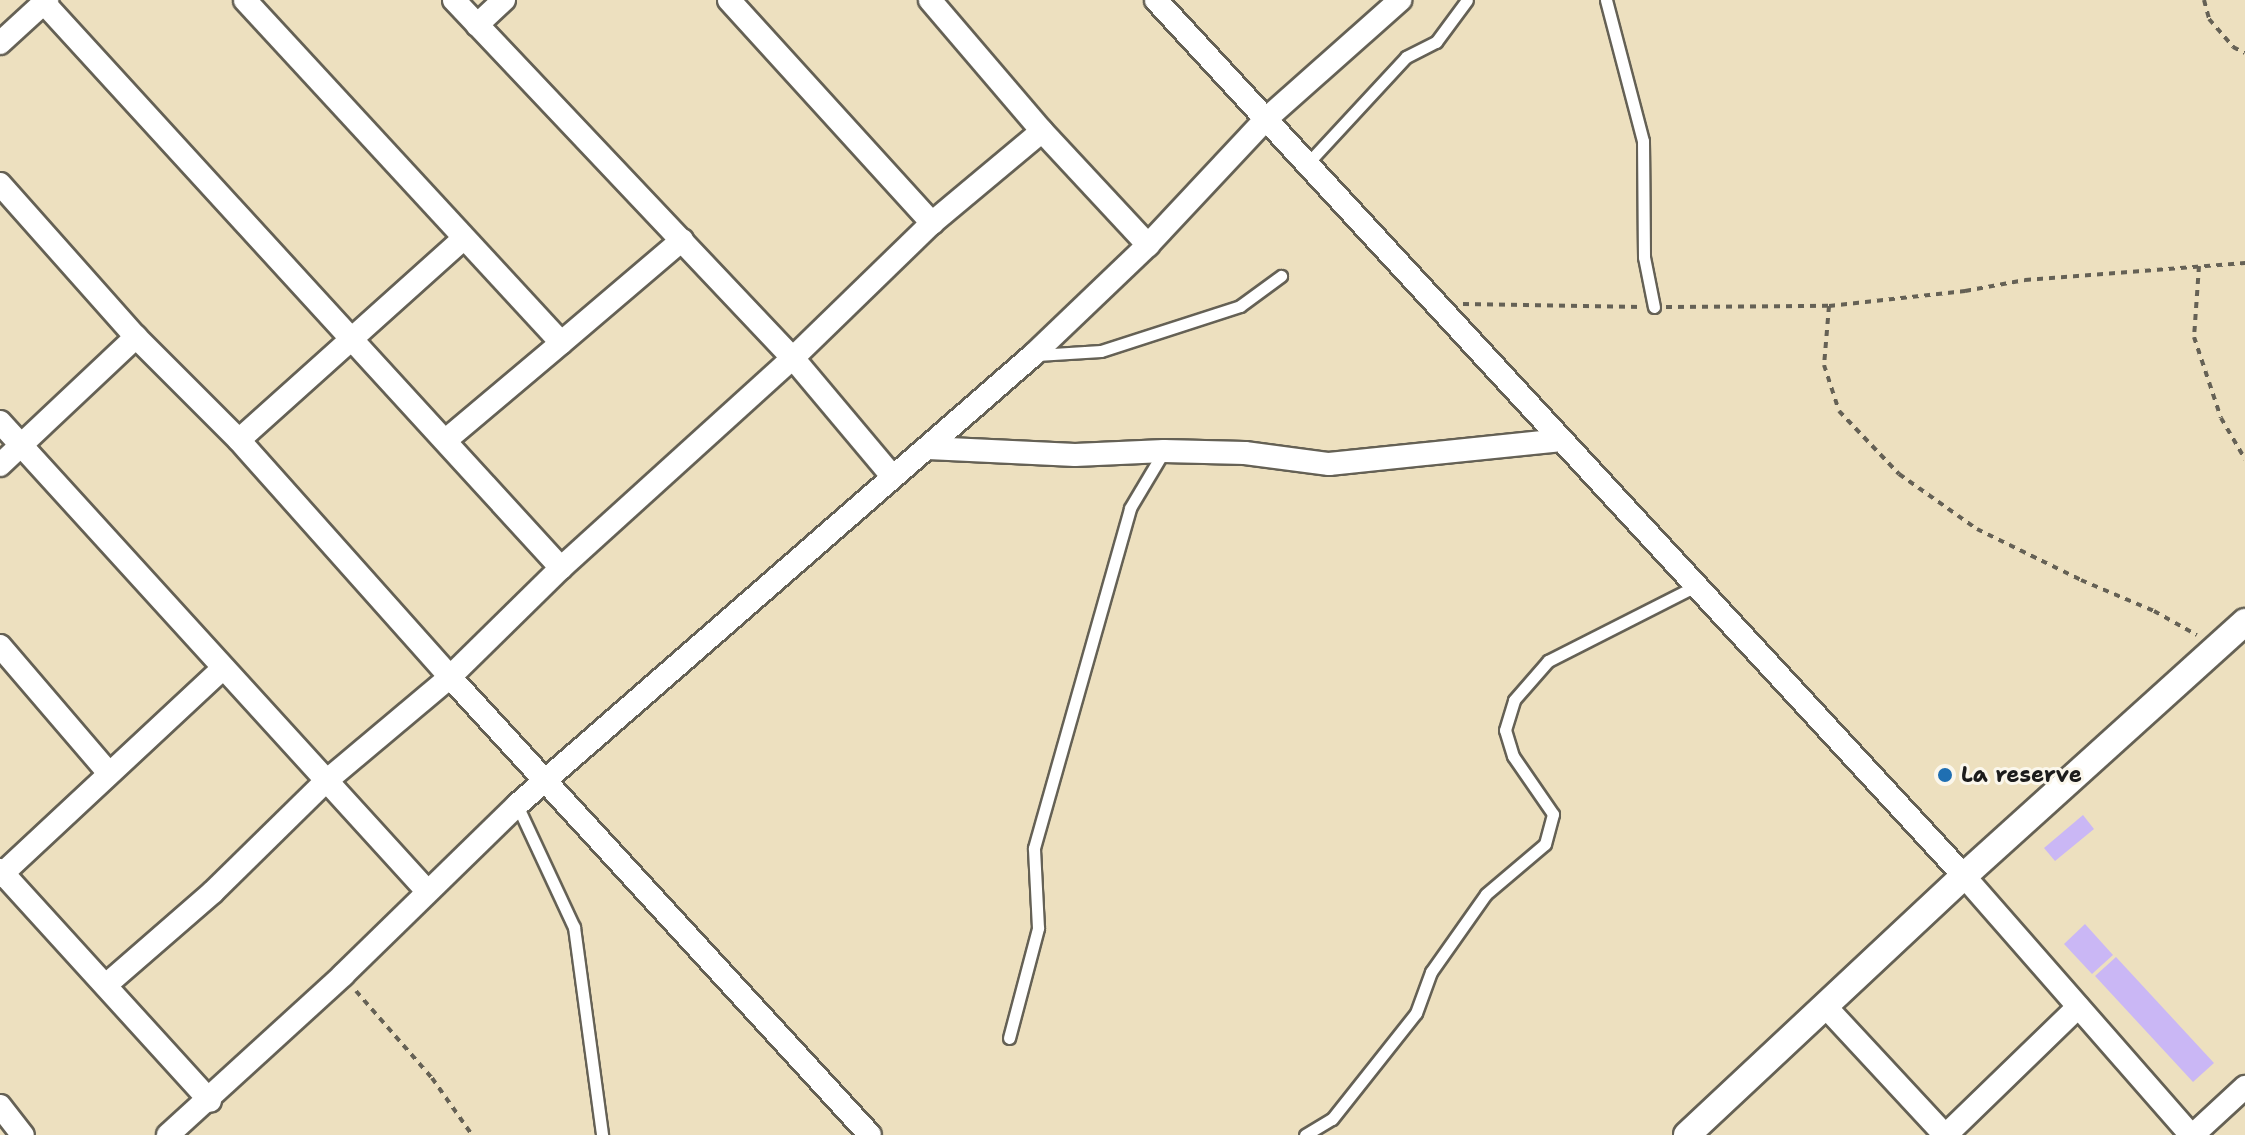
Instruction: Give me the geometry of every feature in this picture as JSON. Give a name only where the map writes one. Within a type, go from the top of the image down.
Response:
[{"type":"street","points":[[454,0],[793,358],[892,476]]},
{"type":"street","points":[[477,25],[504,0]]},
{"type":"street","points":[[729,0],[932,223]]},
{"type":"street","points":[[930,0],[1042,131],[1148,245]]},
{"type":"street","points":[[1156,0],[1964,876],[2192,1135],[2245,1087]]},
{"type":"street","points":[[0,43],[45,2],[561,568]]},
{"type":"street","points":[[257,4],[462,240],[561,343]]},
{"type":"street","points":[[168,1135],[210,1101],[517,805],[1033,355],[1148,245],[1265,120],[1388,4]]},
{"type":"street","points":[[106,985],[213,892],[325,782],[450,677],[561,568],[793,358],[932,223],[1042,131]]},
{"type":"street","points":[[0,184],[136,337],[239,440],[450,677],[870,1135]]},
{"type":"street","points":[[239,440],[462,240]]},
{"type":"street","points":[[446,440],[682,240]]},
{"type":"street","points":[[0,465],[136,337]]},
{"type":"street","points":[[0,422],[427,891]]},
{"type":"street","points":[[928,448],[1075,455],[1164,451],[1245,453],[1329,464],[1562,440]]},
{"type":"street","points":[[1687,1135],[1964,876],[2245,622]]},
{"type":"street","points":[[0,646],[108,772]]},
{"type":"street","points":[[210,1101],[1,873],[222,669]]},
{"type":"street","points":[[1825,1006],[1946,1135],[2078,1007]]},
{"type":"street","points":[[0,1106],[23,1135]]},
{"type":"lane","points":[[1307,164],[1406,57],[1436,42],[1467,0]]},
{"type":"lane","points":[[1606,0],[1643,141],[1644,257],[1654,307]]},
{"type":"lane","points":[[1033,355],[1101,351],[1240,306],[1281,276]]},
{"type":"lane","points":[[1009,1038],[1038,928],[1034,848],[1130,508],[1164,451]]},
{"type":"lane","points":[[1305,1135],[1332,1119],[1416,1013],[1431,972],[1486,894],[1545,844],[1553,814],[1513,756],[1505,730],[1514,700],[1548,661],[1696,586]]},
{"type":"lane","points":[[517,805],[574,927],[602,1135]]},
{"type":"path","points":[[2204,0],[2209,19],[2233,47],[2245,53]]},
{"type":"path","points":[[1441,308],[1470,303],[1515,302],[1564,308],[1829,306],[1965,291],[2025,280],[2245,263]]},
{"type":"path","points":[[2199,266],[2194,337],[2221,418],[2245,459]]},
{"type":"path","points":[[1829,306],[1824,365],[1839,411],[1899,474],[1977,529],[2081,580],[2154,611],[2218,646]]},
{"type":"path","points":[[343,975],[432,1078],[472,1135]]},
{"type":"building","points":[[2083,815],[2094,829],[2055,861],[2044,848]]},
{"type":"building","points":[[2085,924],[2113,955],[2092,974],[2064,944]]},
{"type":"building","points":[[2116,957],[2214,1063],[2193,1082],[2095,976]]},
{"type":"place","name":"La reserve","points":[[1945,775]]}]
